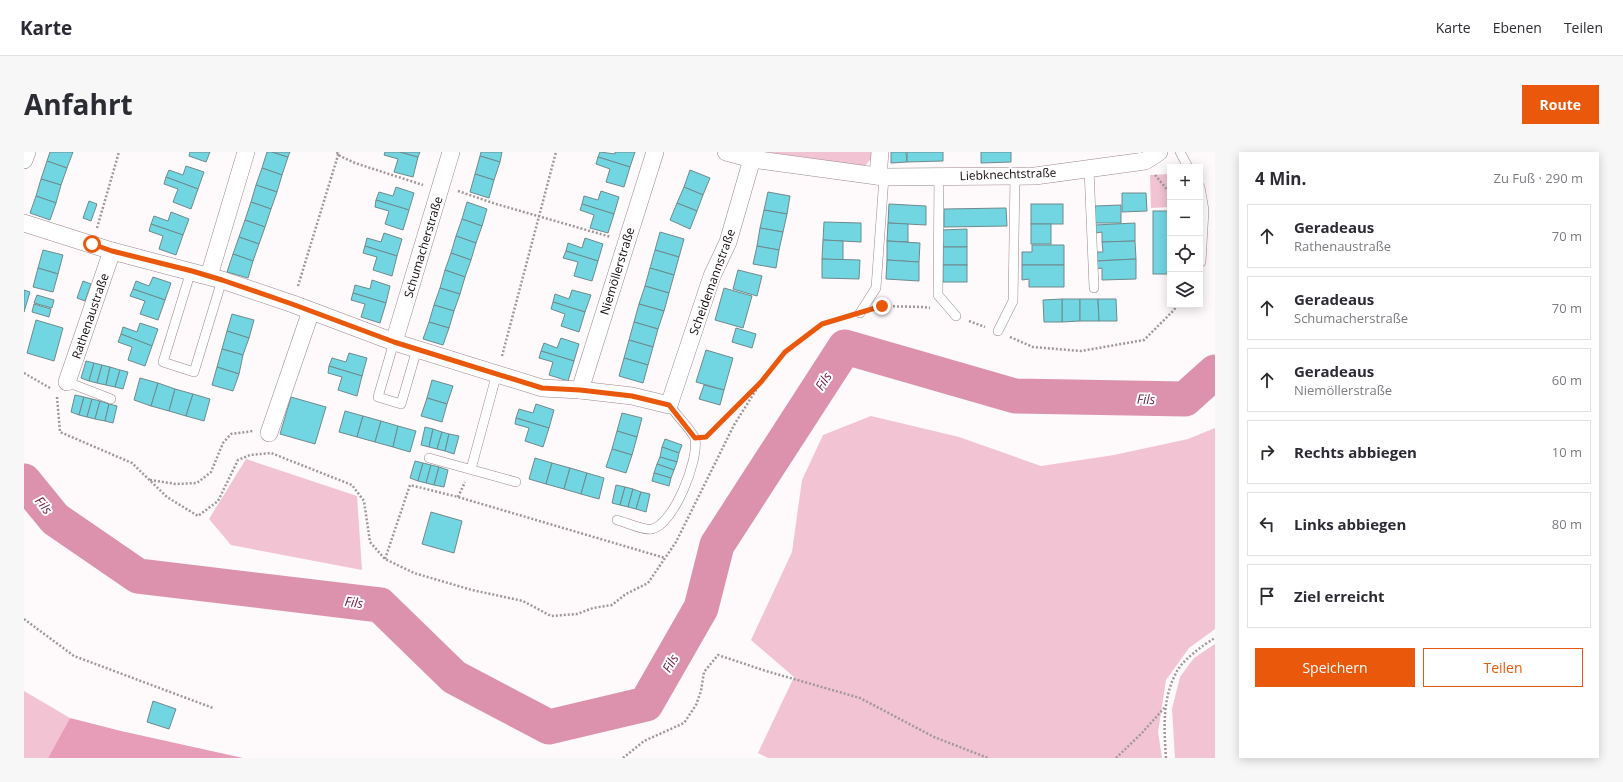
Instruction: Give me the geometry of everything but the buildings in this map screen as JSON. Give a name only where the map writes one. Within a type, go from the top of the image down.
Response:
[{"type":"street","points":[[24,160],[27,152]]},
{"type":"street","points":[[216,278],[246,152]]},
{"type":"street","name":"Schumacherstraße","points":[[394,342],[451,152]]},
{"type":"street","name":"Niemöllerstraße","points":[[580,390],[655,152]]},
{"type":"street","name":"Liebknechtstraße","points":[[726,152],[881,176],[1035,176],[1089,169],[1152,156]]},
{"type":"street","points":[[880,152],[881,176]]},
{"type":"street","name":"Scheidemannstraße","points":[[669,405],[712,276],[728,242],[753,155]]},
{"type":"street","points":[[24,223],[112,251],[216,278],[292,304],[394,342],[542,388],[580,390],[632,396],[669,405]]},
{"type":"street","name":"Rathenaustraße","points":[[67,382],[112,251]]},
{"type":"street","points":[[269,433],[311,311]]},
{"type":"lane","points":[[1180,152],[1186,164]]},
{"type":"lane","points":[[1089,169],[1094,288]]},
{"type":"lane","points":[[860,313],[876,288],[881,176]]},
{"type":"lane","points":[[939,176],[938,295],[956,316]]},
{"type":"lane","points":[[998,331],[1013,301],[1015,176]]},
{"type":"lane","points":[[1202,200],[1204,210],[1202,236]]},
{"type":"lane","points":[[192,271],[163,362],[194,372],[216,278]]},
{"type":"lane","points":[[394,342],[378,397],[401,404],[417,349]]},
{"type":"lane","points":[[471,469],[497,374]]},
{"type":"lane","points":[[67,382],[111,399]]},
{"type":"lane","points":[[617,520],[650,530],[660,526],[672,513],[687,480],[695,453],[695,438],[669,405]]},
{"type":"lane","points":[[429,458],[516,482]]},
{"type":"path","points":[[92,244],[119,152]]},
{"type":"path","points":[[497,374],[556,152]]},
{"type":"path","points":[[292,304],[338,153],[355,163],[626,242]]},
{"type":"path","points":[[1152,156],[1155,176],[1167,190]]},
{"type":"path","points":[[695,438],[706,437],[761,382],[785,352],[822,324],[882,306],[923,306],[998,331],[1033,347],[1081,351],[1144,340],[1175,308]]},
{"type":"path","points":[[24,373],[56,392],[60,432],[132,463],[167,497],[198,516],[218,501],[238,460],[250,455],[271,453],[352,485],[364,501],[370,542],[385,559],[414,574],[472,590],[522,601],[551,616],[577,614],[593,608],[612,605],[626,594],[648,583],[676,542],[734,425],[761,382]]},
{"type":"path","points":[[149,480],[176,484],[197,483],[211,472],[222,443],[231,434],[252,430],[269,433]]},
{"type":"path","points":[[385,559],[410,485],[458,497],[665,558]]},
{"type":"path","points":[[24,619],[74,656],[213,708]]},
{"type":"path","points":[[1166,758],[1164,727],[1166,697],[1176,671],[1199,648],[1215,638]]},
{"type":"path","points":[[623,758],[644,741],[684,723],[696,705],[701,690],[704,672],[718,655],[766,672],[860,698],[934,737],[988,758]]},
{"type":"path","points":[[1116,758],[1166,707]]},
{"type":"shaded area","points":[[767,152],[874,152],[874,155],[865,166]]},
{"type":"shaded area","points":[[1167,174],[1167,207],[1151,208],[1150,175]]},
{"type":"shaded area","points":[[871,416],[959,437],[1041,466],[1114,455],[1188,439],[1215,428],[1215,629],[1189,648],[1166,680],[1158,732],[1162,758],[768,758],[758,753],[794,677],[751,640],[792,552],[802,480],[823,435]]},
{"type":"shaded area","points":[[246,459],[357,496],[362,570],[231,545],[209,519]]},
{"type":"shaded area","points":[[1215,644],[1215,758],[1175,758],[1172,709],[1180,677],[1194,658]]},
{"type":"shaded area","points":[[24,691],[70,718],[48,758],[24,758]]},
{"type":"shaded area","points":[[70,718],[121,731],[243,758],[48,758]]},
{"type":"waterway","name":"Fils","points":[[24,481],[55,519],[138,576],[380,605],[454,677],[549,727],[646,704],[701,608],[717,545],[845,347],[1015,396],[1185,399],[1215,372]]},
{"type":"route","points":[[92,244],[112,251],[222,280],[394,342],[542,388],[580,390],[632,396],[669,405],[695,438],[706,437],[761,382],[785,352],[822,324],[882,306]]}]
